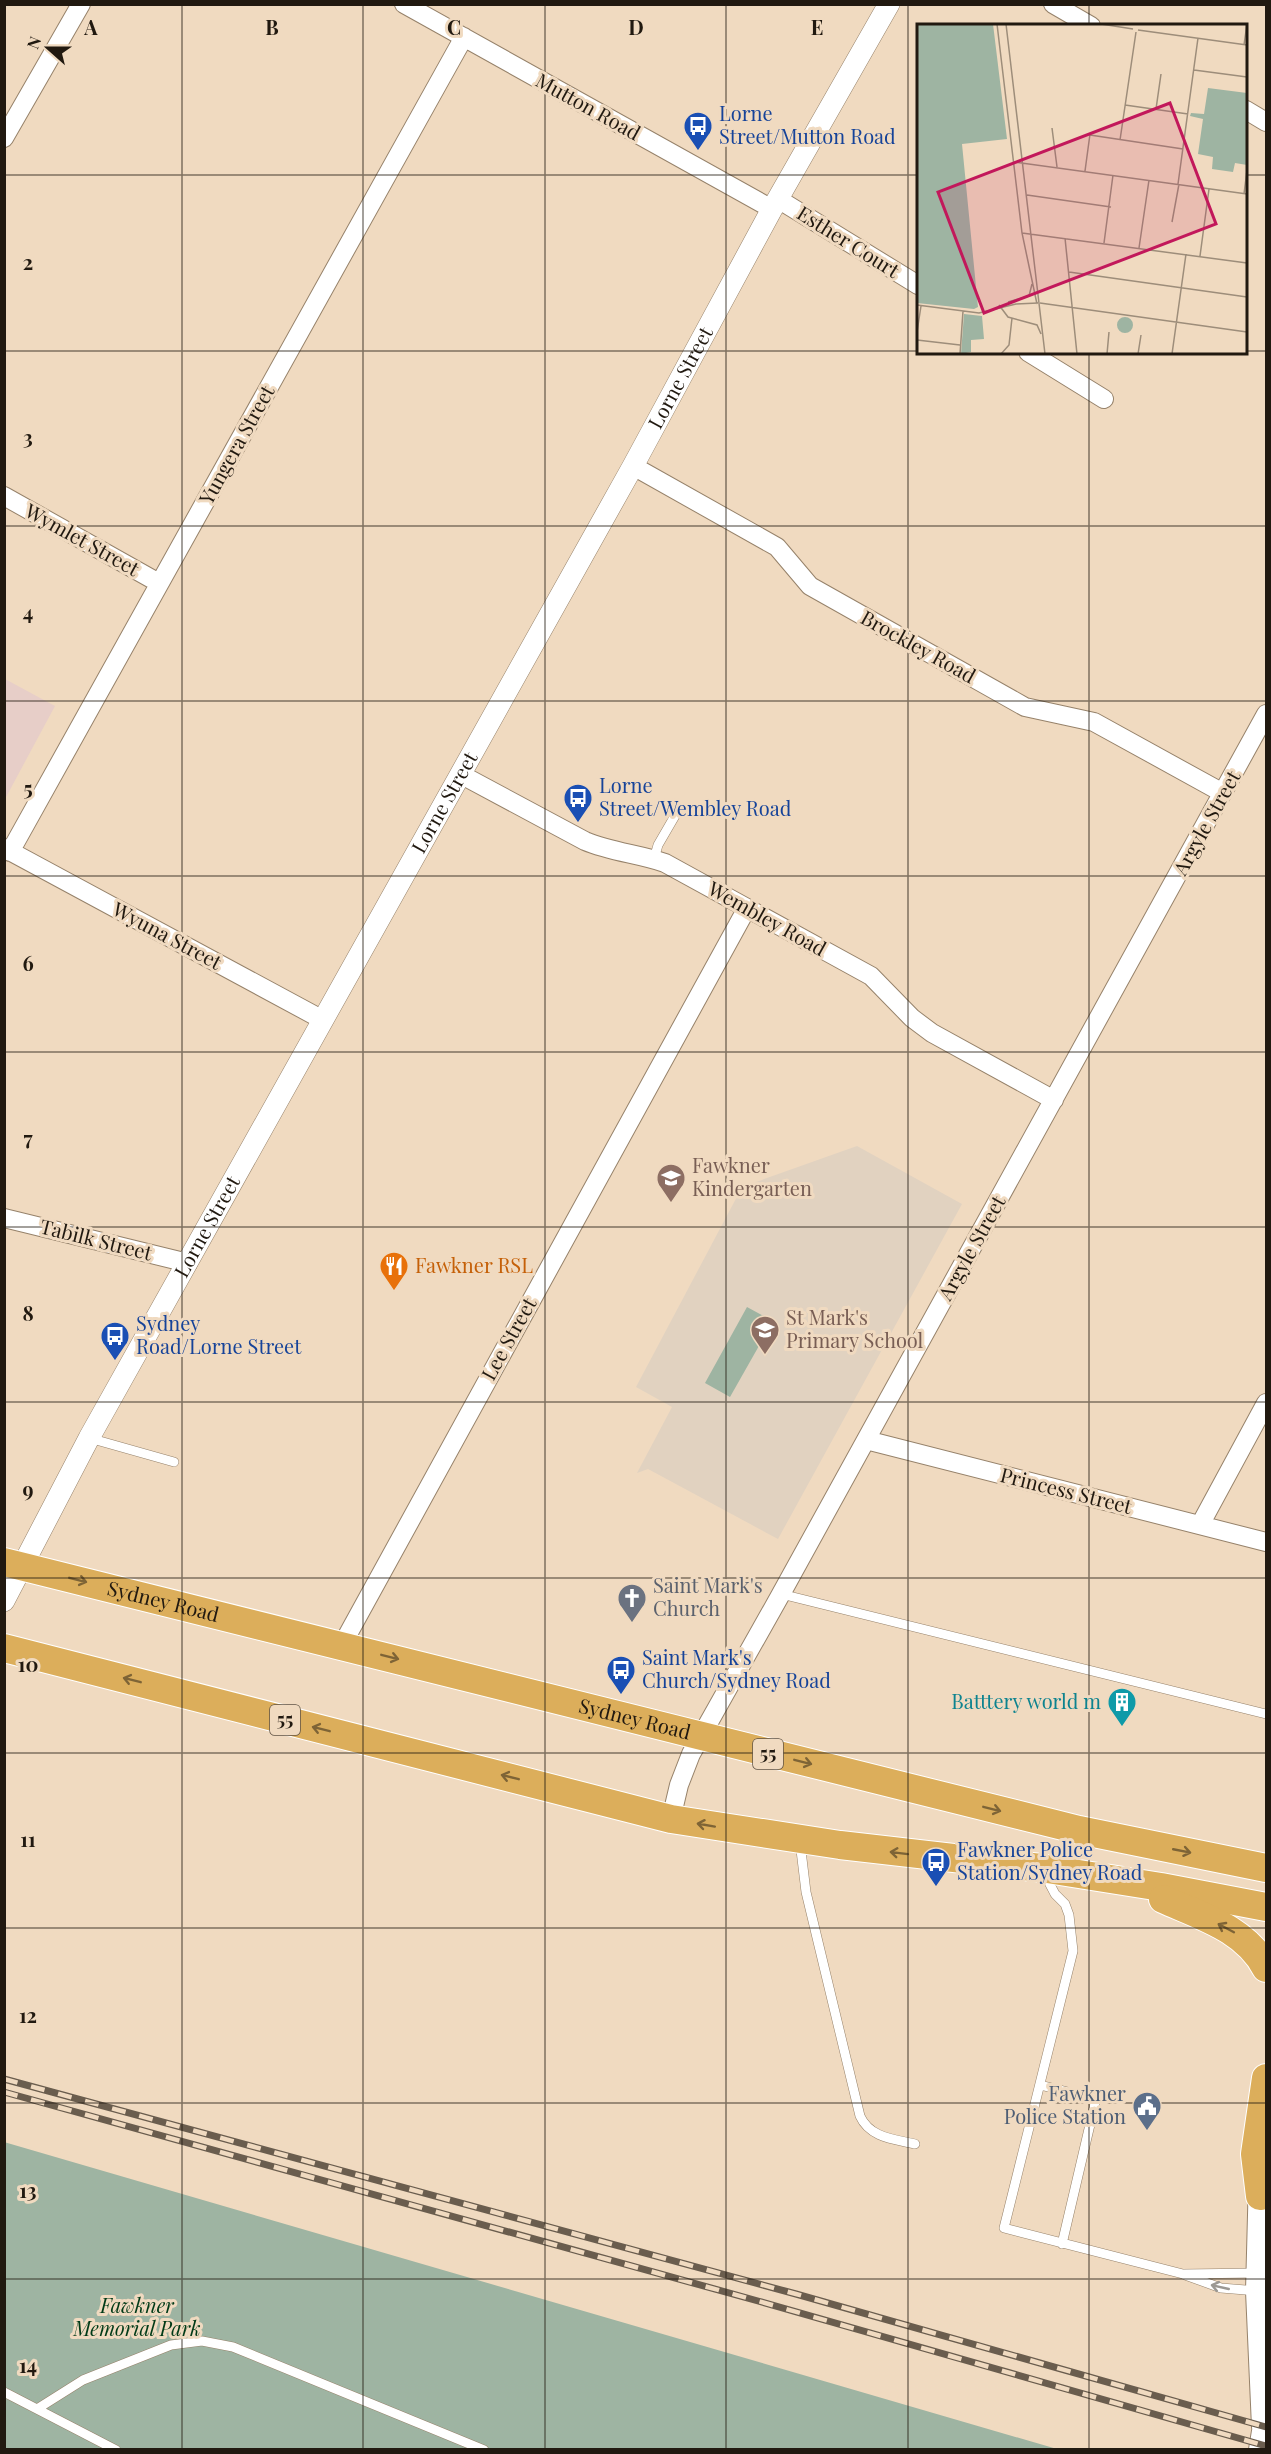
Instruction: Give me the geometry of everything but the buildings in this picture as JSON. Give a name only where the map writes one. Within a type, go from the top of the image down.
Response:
[{"type":"highway","name":"Sydney Road","points":[[13,1564],[1079,1830],[1266,1868]]},
{"type":"highway","name":"55","points":[[4,1648],[671,1819],[800,1839],[1041,1868],[1266,1907]]},
{"type":"highway","points":[[1120,1881],[1211,1920],[1235,1933],[1252,1947],[1266,1968]]},
{"type":"highway","points":[[1260,2196],[1255,2154],[1266,2078]]},
{"type":"main road","points":[[1262,2438],[1263,2282],[1260,2196],[1266,2129]]},
{"type":"street","points":[[4,138],[81,4]]},
{"type":"street","name":"Mutton Road","points":[[404,4],[775,204]]},
{"type":"street","name":"Lorne Street","points":[[4,1601],[13,1564],[188,1263],[633,466],[775,204],[889,4]]},
{"type":"street","points":[[1053,4],[1088,24]]},
{"type":"street","name":"Yungera Street","points":[[7,850],[159,584],[464,38]]},
{"type":"street","points":[[1247,111],[1266,122]]},
{"type":"street","name":"Esther Court","points":[[775,204],[917,284]]},
{"type":"street","points":[[1031,354],[1104,399]]},
{"type":"street","name":"Brockley Road","points":[[633,466],[777,547],[810,586],[1024,707],[1101,725],[1223,793]]},
{"type":"street","name":"Wymlet Street","points":[[4,496],[159,584]]},
{"type":"street","name":"Argyle Street","points":[[671,1819],[680,1785],[700,1737],[1266,714]]},
{"type":"street","name":"Wembley Road","points":[[460,774],[602,849],[665,863],[871,976],[912,1018],[932,1033],[1054,1100]]},
{"type":"street","name":"Wyuna Street","points":[[7,850],[323,1020]]},
{"type":"street","name":"Lee Street","points":[[342,1645],[747,908]]},
{"type":"street","name":"Tabilk Street","points":[[4,1218],[188,1263]]},
{"type":"street","points":[[1200,1525],[1266,1403]]},
{"type":"street","name":"Princess Street","points":[[866,1440],[1266,1542]]},
{"type":"lane","points":[[654,859],[658,845],[676,814]]},
{"type":"lane","points":[[88,1438],[174,1462]]},
{"type":"lane","points":[[781,1594],[1266,1714]]},
{"type":"lane","points":[[800,1839],[806,1892],[863,2124],[872,2132],[915,2144]]},
{"type":"lane","points":[[1041,1868],[1055,1894],[1065,1904],[1074,1951],[1004,2228],[1183,2274],[1221,2288],[1263,2282]]},
{"type":"lane","points":[[1040,2085],[1096,2099],[1062,2244]]},
{"type":"lane","points":[[1183,2274],[1263,2282]]},
{"type":"lane","points":[[37,2409],[83,2380],[171,2345],[202,2341],[232,2347],[484,2450]]},
{"type":"lane","points":[[4,2392],[116,2450]]},
{"type":"shaded area","points":[[5,679],[55,706],[5,799]]},
{"type":"shaded area","name":"St Mark's Primary School","points":[[857,1146],[962,1204],[778,1539],[648,1469],[637,1473],[672,1407],[636,1387],[740,1191],[748,1195],[756,1182]]},
{"type":"green space","points":[[747,1307],[773,1321],[730,1397],[705,1383]]},
{"type":"green space","name":"Fawkner Memorial Park","points":[[4,2142],[1057,2449],[5,2449]]},
{"type":"railway","points":[[4,2079],[796,2294],[1266,2427]]},
{"type":"railway","points":[[4,2092],[758,2301],[1266,2446]]},
{"type":"place","name":"Lorne Street/Mutton Road","points":[[698,152]]},
{"type":"place","name":"Lorne Street/Wembley Road","points":[[578,824]]},
{"type":"place","name":"Fawkner Kindergarten","points":[[671,1204]]},
{"type":"place","name":"Fawkner RSL","points":[[394,1292]]},
{"type":"place","name":"St Mark's Primary School","points":[[765,1356]]},
{"type":"place","name":"Sydney Road/Lorne Street","points":[[115,1362]]},
{"type":"place","name":"Saint Mark's Church","points":[[632,1624]]},
{"type":"place","name":"Saint Mark's Church/Sydney Road","points":[[621,1696]]},
{"type":"place","name":"Batttery world m","points":[[1122,1728]]},
{"type":"place","name":"Fawkner Police Station/Sydney Road","points":[[936,1888]]},
{"type":"place","name":"Fawkner Police Station","points":[[1147,2132]]}]
